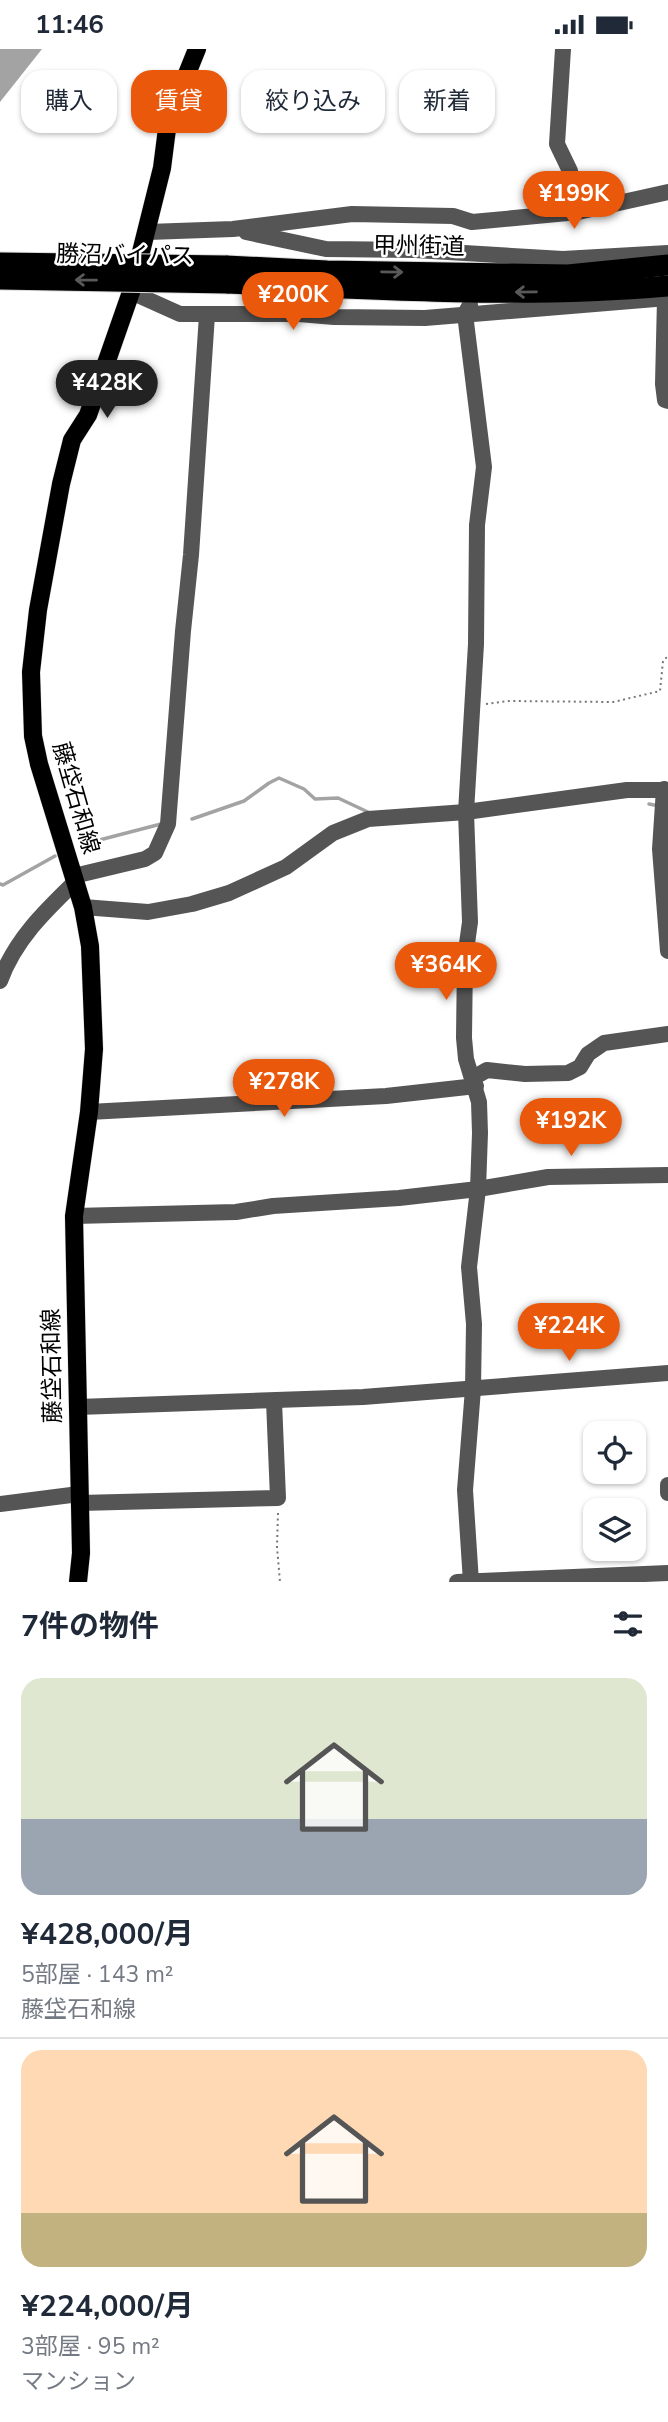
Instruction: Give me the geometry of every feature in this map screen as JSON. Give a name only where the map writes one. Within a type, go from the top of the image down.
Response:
[{"type":"highway","name":"甲州街道","points":[[0,263],[227,275],[327,271],[568,275],[668,265]]},
{"type":"highway","name":"勝沼バイパス","points":[[0,279],[227,275],[492,293],[615,291],[667,294]]},
{"type":"main road","name":"藤垈石和線","points":[[78,1582],[81,1553],[74,1216],[89,1112],[94,1049],[90,946],[83,907],[48,795],[33,736],[31,672],[38,610],[61,484],[72,440],[88,415],[131,292],[162,168],[167,121],[197,49]]},
{"type":"street","points":[[563,49],[557,144],[570,171],[578,212]]},
{"type":"street","points":[[148,232],[233,229],[352,214],[453,216],[472,222],[578,212],[668,192]]},
{"type":"street","points":[[469,259],[472,222]]},
{"type":"street","points":[[233,229],[326,249],[469,259],[668,253]]},
{"type":"street","points":[[131,292],[180,314],[425,318],[467,309],[667,294],[663,384],[665,400],[668,401]]},
{"type":"street","points":[[467,309],[484,467],[477,525],[476,644],[466,812],[470,922],[466,958],[464,1038],[466,1059],[475,1082],[480,1122],[478,1189],[469,1267],[474,1324],[465,1490],[471,1582]]},
{"type":"street","points":[[0,981],[6,964],[25,933],[74,878],[145,859],[155,853],[168,824],[191,555],[206,314]]},
{"type":"street","points":[[83,907],[148,912],[192,904],[229,893],[286,867],[333,833],[368,820],[466,812],[627,790],[664,798],[660,849],[668,951]]},
{"type":"street","points":[[89,1112],[386,1095],[475,1082],[487,1070],[525,1074],[568,1073],[580,1066],[588,1054],[604,1042],[668,1034]]},
{"type":"street","points":[[74,1216],[236,1212],[273,1206],[400,1198],[548,1177],[668,1175]]},
{"type":"street","points":[[78,1407],[274,1401],[668,1373]]},
{"type":"street","points":[[0,1504],[80,1499],[278,1497],[274,1401]]},
{"type":"street","points":[[668,1485],[668,1493]]},
{"type":"street","points":[[457,1582],[668,1572],[667,1582]]},
{"type":"path","points":[[471,705],[509,701],[613,702],[660,691],[663,661],[668,656]]},
{"type":"path","points":[[278,1497],[277,1547],[280,1582]]},
{"type":"shaded area","points":[[0,49],[42,49],[25,70],[21,70],[21,76],[0,102]]},
{"type":"waterway","points":[[192,819],[244,801],[279,778],[304,789],[315,799],[338,798],[370,813]]},
{"type":"waterway","points":[[649,804],[659,806]]},
{"type":"waterway","points":[[84,844],[161,824]]},
{"type":"waterway","points":[[0,884],[3,885],[55,856]]}]
